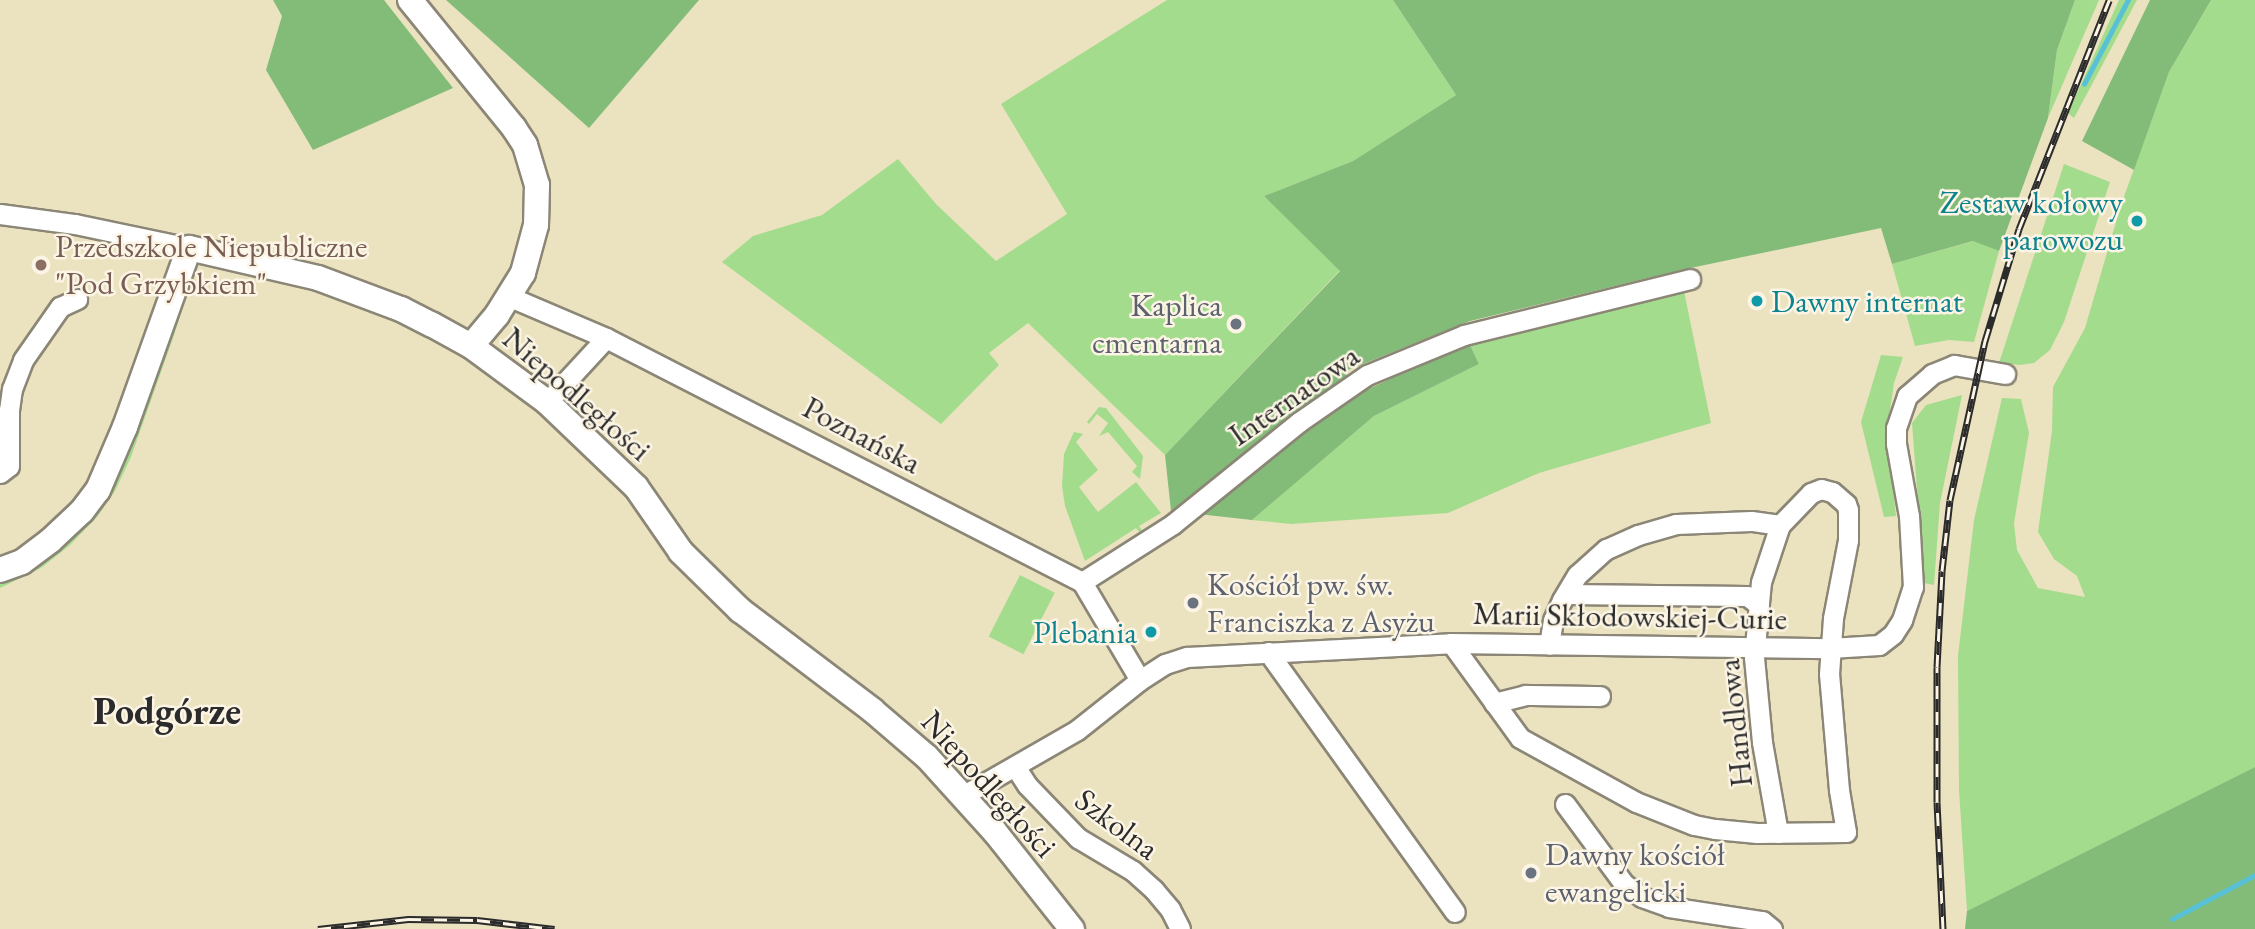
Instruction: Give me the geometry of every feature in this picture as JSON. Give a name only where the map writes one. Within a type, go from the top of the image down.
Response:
[{"type":"main road","points":[[410,0],[514,128],[533,167],[538,206],[536,225],[523,272],[509,297],[471,346]]},
{"type":"main road","points":[[0,570],[22,562],[51,540],[82,511],[98,490],[125,427],[189,248]]},
{"type":"main road","name":"Niepodległości","points":[[189,248],[270,265],[357,292],[401,309],[471,346],[547,402],[636,487],[681,552],[740,610],[872,710],[927,757],[964,796],[1072,929]]},
{"type":"street","name":"Niepodległości","points":[[0,214],[75,224],[189,248]]},
{"type":"street","name":"Internatowa","points":[[1082,582],[1173,524],[1299,422],[1367,375],[1464,335],[1690,279]]},
{"type":"street","name":"Poznańska","points":[[509,297],[606,338],[1082,582]]},
{"type":"street","points":[[0,473],[9,466],[9,410],[12,389],[23,360],[45,324],[61,307],[77,299]]},
{"type":"street","points":[[547,402],[606,338]]},
{"type":"street","name":"Marii Skłodowskiej-Curie","points":[[964,796],[1077,730],[1140,680],[1166,664],[1187,657],[1451,643],[1830,648],[1879,645],[1893,634],[1910,604],[1913,587],[1909,516],[1896,444],[1896,428],[1907,396],[1932,374],[1945,367],[1963,365],[2005,374]]},
{"type":"street","points":[[1451,643],[1520,738],[1592,780],[1655,811],[1694,825],[1778,833],[1846,832],[1831,713],[1830,648],[1838,583],[1848,540],[1846,503],[1832,492],[1821,489],[1801,500],[1780,525],[1751,521],[1676,524],[1606,549],[1577,575],[1553,621],[1549,645]]},
{"type":"street","name":"Handlowa","points":[[1778,833],[1758,705],[1755,646],[1761,582],[1780,525]]},
{"type":"street","points":[[1082,582],[1140,680]]},
{"type":"street","points":[[1566,594],[1746,596],[1759,605]]},
{"type":"street","points":[[1268,652],[1454,912]]},
{"type":"street","points":[[1494,703],[1525,695],[1600,696]]},
{"type":"street","name":"Szkolna","points":[[1016,768],[1027,785],[1078,838],[1133,871],[1154,890],[1170,909],[1180,929]]},
{"type":"street","points":[[1565,804],[1624,884],[1642,897],[1669,907],[1762,921],[1772,929]]},
{"type":"green space","points":[[273,0],[384,0],[453,88],[313,150],[266,70],[282,16]]},
{"type":"green space","points":[[446,0],[699,0],[589,128]]},
{"type":"green space","points":[[1167,0],[1393,0],[1456,95],[1353,161],[1264,196],[1340,270],[1165,455],[1028,323],[989,353],[999,365],[941,424],[722,262],[753,236],[822,215],[898,159],[936,204],[996,261],[1067,214],[1001,104]]},
{"type":"green space","points":[[1393,0],[2075,0],[2057,50],[2048,118],[1999,251],[1973,241],[1892,264],[1881,228],[1681,270],[1470,321],[1343,372],[1366,390],[1469,343],[1479,364],[1374,416],[1252,520],[1171,511],[1165,455],[1340,271],[1264,196],[1353,161],[1456,95]]},
{"type":"green space","points":[[2075,0],[2099,0],[2048,118],[2057,50]]},
{"type":"green space","points":[[2119,0],[2137,0],[2074,118],[2068,113]]},
{"type":"green space","points":[[2150,0],[2211,0],[2169,72],[2134,170],[2082,141]]},
{"type":"green space","points":[[2211,0],[2255,0],[2255,767],[1967,911],[1959,790],[1958,656],[1974,520],[2002,398],[2021,399],[2029,433],[2014,523],[2017,550],[2038,588],[2085,597],[2077,576],[2054,559],[2038,532],[2052,431],[2053,387],[2085,328],[2121,205],[2169,72]]},
{"type":"green space","points":[[2064,164],[2110,182],[2064,322],[2050,350],[2034,363],[1999,363]]},
{"type":"green space","points":[[1974,241],[1999,251],[1974,342],[1949,340],[1915,346],[1892,264]]},
{"type":"green space","points":[[185,283],[190,285],[173,338],[131,457],[115,491],[97,517],[69,546],[41,568],[0,588],[0,581],[59,546]]},
{"type":"green space","points":[[1684,291],[1711,423],[1539,473],[1448,513],[1291,524],[1252,520],[1374,416],[1479,364],[1469,343]]},
{"type":"green space","points":[[1881,355],[1903,357],[1894,383],[1887,430],[1896,516],[1884,517],[1861,422]]},
{"type":"green space","points":[[1962,395],[1940,503],[1934,585],[1924,583],[1912,423],[1926,405]]},
{"type":"green space","points":[[1099,407],[1106,408],[1143,456],[1140,479],[1132,472],[1137,466],[1108,432],[1099,436],[1108,423],[1097,414],[1089,424],[1087,422]]},
{"type":"green space","points":[[1074,432],[1083,434],[1076,442],[1098,470],[1079,487],[1098,512],[1136,482],[1161,513],[1139,526],[1144,533],[1142,535],[1136,528],[1085,561],[1065,506],[1062,486],[1064,454]]},
{"type":"green space","points":[[1020,575],[1055,593],[1023,654],[989,636]]},
{"type":"green space","points":[[2255,767],[2255,929],[1965,929],[1967,911]]},
{"type":"waterway","points":[[2084,84],[2128,0]]},
{"type":"waterway","points":[[2172,919],[2255,875]]},
{"type":"railway","points":[[1943,929],[1937,802],[1937,667],[1942,571],[1950,500],[1985,341],[2019,229],[2109,0]]},
{"type":"railway","points":[[318,929],[408,919],[477,920],[554,929]]},
{"type":"place","name":"Zestaw kołowy parowozu","points":[[2137,221]]},
{"type":"place","name":"Przedszkole Niepubliczne \"Pod Grzybkiem\"","points":[[41,265]]},
{"type":"place","name":"Dawny internat","points":[[1757,301]]},
{"type":"place","name":"Kaplica cmentarna","points":[[1236,324]]},
{"type":"place","name":"Kościół pw. św. Franciszka z Asyżu","points":[[1193,603]]},
{"type":"place","name":"Plebania","points":[[1151,632]]},
{"type":"place","name":"Dawny kościół ewangelicki","points":[[1531,873]]},
{"type":"district","name":"Podgórze","points":[[167,711]]}]
